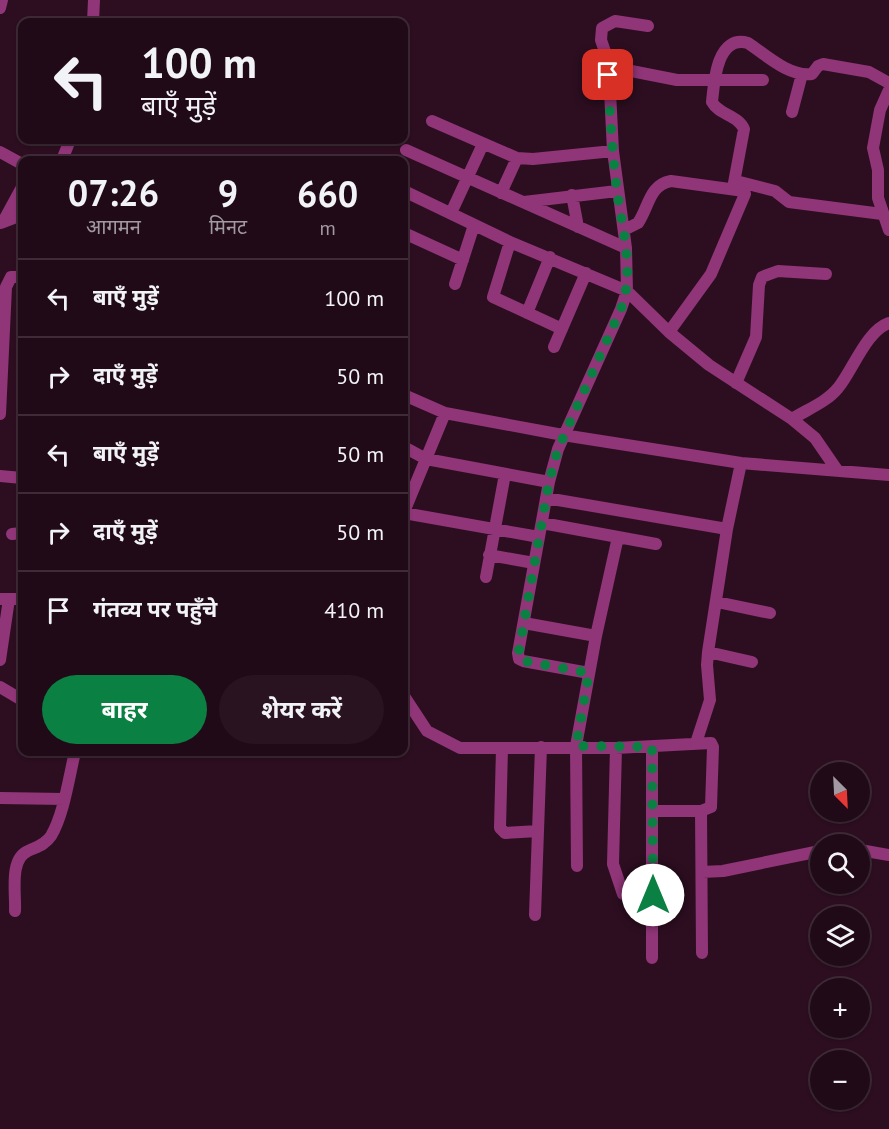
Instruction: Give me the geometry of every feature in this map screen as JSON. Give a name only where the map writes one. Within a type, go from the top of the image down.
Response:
[{"type":"street","points":[[0,9],[2,0]]},
{"type":"street","points":[[93,18],[94,0]]},
{"type":"street","points":[[589,673],[519,659],[518,652],[549,482],[563,435],[621,309],[627,291],[626,248],[613,151],[608,75],[611,69],[601,40],[602,28],[615,21],[648,26]]},
{"type":"street","points":[[734,184],[744,129],[739,121],[713,105],[714,80],[721,56],[730,46],[743,41],[783,66],[802,74],[812,74],[818,66],[823,64],[869,72],[889,83]]},
{"type":"street","points":[[611,69],[616,68],[667,79],[763,80]]},
{"type":"street","points":[[792,112],[802,74]]},
{"type":"street","points":[[889,90],[880,110],[873,148],[878,170],[878,198],[889,230]]},
{"type":"street","points":[[432,121],[517,158],[533,159],[613,151]]},
{"type":"street","points":[[451,213],[465,178],[483,144]]},
{"type":"street","points":[[406,150],[626,248]]},
{"type":"street","points":[[0,152],[18,162]]},
{"type":"street","points":[[501,193],[517,158]]},
{"type":"street","points":[[624,230],[639,223],[652,193],[665,182],[671,181],[734,184],[779,193],[789,202],[882,214]]},
{"type":"street","points":[[669,332],[711,274],[722,253],[745,194],[744,190],[734,184]]},
{"type":"street","points":[[524,202],[617,191]]},
{"type":"street","points":[[408,193],[510,242],[627,291],[669,332],[709,365],[792,419],[822,445],[837,470]]},
{"type":"street","points":[[2,223],[18,194]]},
{"type":"street","points":[[572,195],[578,227]]},
{"type":"street","points":[[2,223],[18,217]]},
{"type":"street","points":[[455,284],[474,225]]},
{"type":"street","points":[[408,235],[463,261]]},
{"type":"street","points":[[510,242],[493,297],[562,329]]},
{"type":"street","points":[[527,313],[550,257]]},
{"type":"street","points":[[736,383],[756,337],[759,285],[762,277],[778,271],[826,274]]},
{"type":"street","points":[[554,347],[586,273]]},
{"type":"street","points":[[0,414],[6,287],[11,277],[18,277]]},
{"type":"street","points":[[792,419],[834,392],[873,335],[883,325],[889,323]]},
{"type":"street","points":[[408,397],[445,413],[563,435],[741,463],[889,475]]},
{"type":"street","points":[[408,491],[426,459],[445,413]]},
{"type":"street","points":[[408,449],[426,459],[549,482]]},
{"type":"street","points":[[696,743],[710,700],[708,652],[727,529],[741,463]]},
{"type":"street","points":[[486,577],[505,474]]},
{"type":"street","points":[[0,476],[18,478]]},
{"type":"street","points":[[546,498],[727,529]]},
{"type":"street","points":[[408,513],[493,531],[539,537]]},
{"type":"street","points":[[542,523],[656,544]]},
{"type":"street","points":[[576,866],[576,746],[596,636],[618,537]]},
{"type":"street","points":[[489,555],[534,563]]},
{"type":"street","points":[[0,660],[4,599]]},
{"type":"street","points":[[717,602],[770,613]]},
{"type":"street","points":[[524,623],[596,636]]},
{"type":"street","points":[[708,652],[752,662]]},
{"type":"street","points":[[0,687],[18,698]]},
{"type":"street","points":[[408,702],[427,732],[449,744],[473,750],[576,746],[652,747],[711,743],[713,747],[712,804],[708,809],[653,811]]},
{"type":"street","points":[[535,915],[541,747]]},
{"type":"street","points":[[652,747],[652,958]]},
{"type":"street","points":[[502,748],[501,828],[505,833],[538,831]]},
{"type":"street","points":[[616,748],[613,864],[623,894]]},
{"type":"street","points":[[15,911],[17,861],[25,852],[40,846],[50,837],[64,799],[74,756]]},
{"type":"street","points":[[0,798],[64,799]]},
{"type":"street","points":[[701,811],[702,953]]},
{"type":"street","points":[[870,852],[889,855]]},
{"type":"street","points":[[702,872],[723,872],[810,853]]},
{"type":"route","points":[[608,75],[617,191],[626,248],[627,291],[558,449],[549,482],[518,656],[523,661],[589,673],[576,746],[652,747],[653,895]]}]
